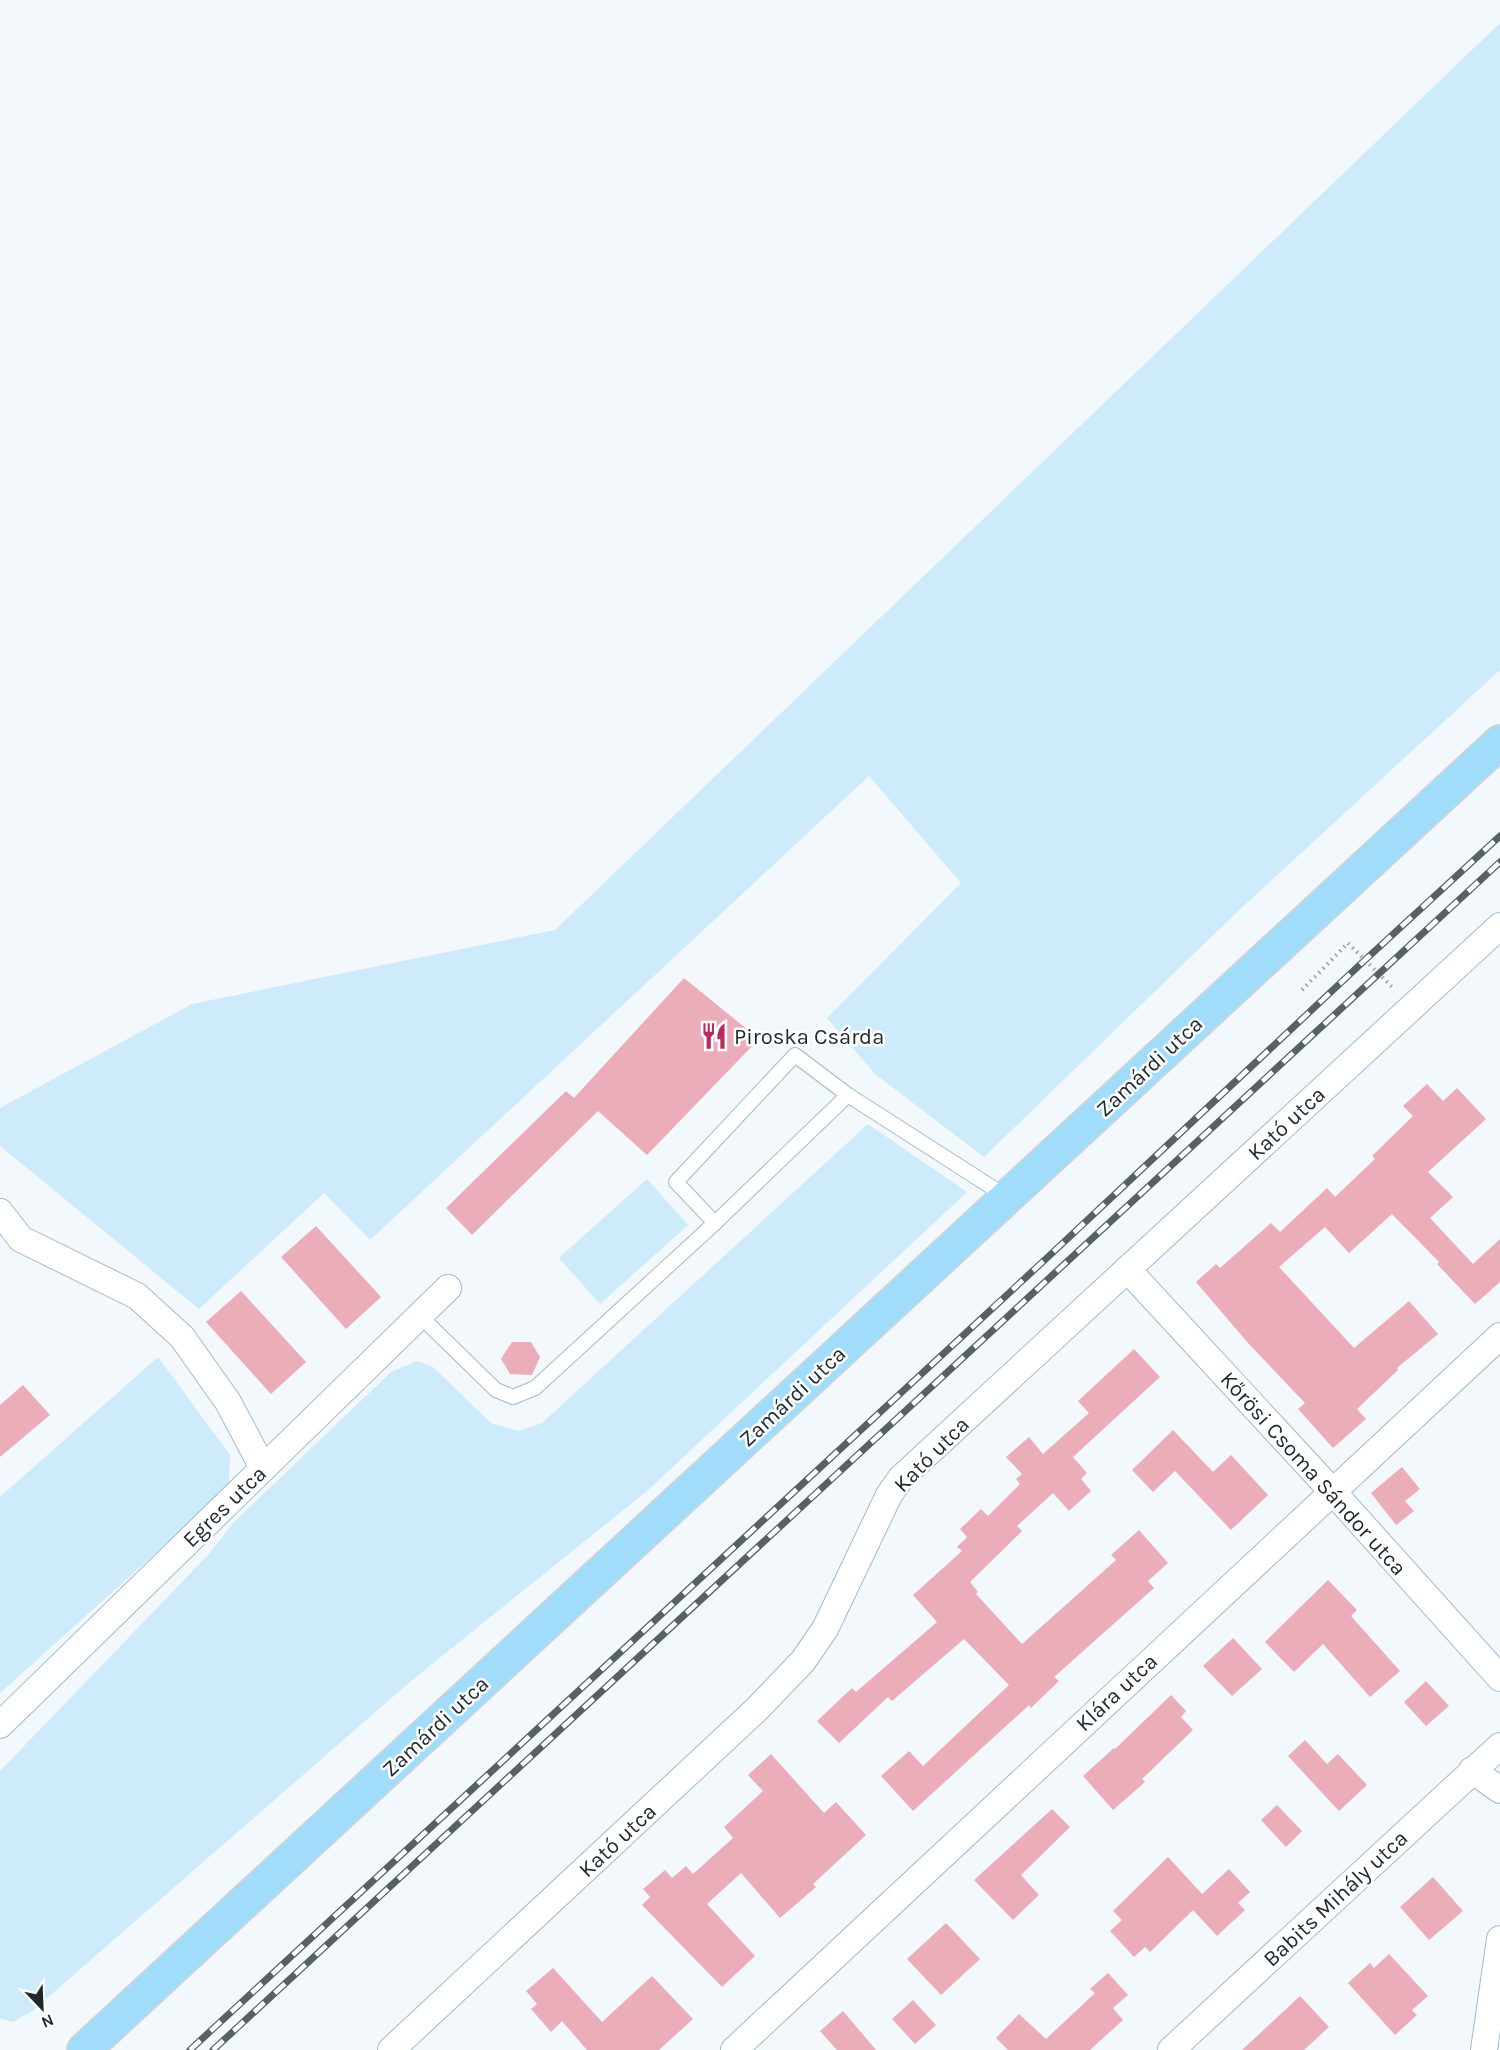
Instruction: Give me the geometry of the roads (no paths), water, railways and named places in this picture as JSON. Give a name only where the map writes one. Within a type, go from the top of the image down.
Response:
[{"type":"main road","name":"Zamárdi utca","points":[[84,2050],[1500,742]]},
{"type":"street","name":"Kató utca","points":[[391,2050],[757,1709],[803,1661],[825,1629],[889,1495],[901,1478],[1500,926]]},
{"type":"street","points":[[0,1212],[21,1239],[137,1296],[182,1337],[228,1402],[263,1468]]},
{"type":"street","name":"Kőrösi Csoma Sándor utca","points":[[1127,1269],[1332,1491],[1500,1678]]},
{"type":"street","name":"Egres utca","points":[[0,1725],[448,1288]]},
{"type":"street","name":"Klára utca","points":[[734,2050],[1500,1336]]},
{"type":"street","name":"Babits Mihály utca","points":[[1171,2050],[1500,1746]]},
{"type":"street","points":[[1472,1770],[1500,1790]]},
{"type":"street","points":[[1484,2050],[1500,1939]]},
{"type":"lane","points":[[715,1223],[676,1182],[795,1055],[848,1095],[1008,1197]]},
{"type":"lane","points":[[420,1316],[496,1390],[513,1397],[535,1388],[715,1223],[848,1095]]},
{"type":"railway","points":[[190,2050],[1500,836]]},
{"type":"railway","points":[[213,2050],[1500,862]]},
{"type":"place","name":"Piroska Csárda","points":[[714,1036]]}]
